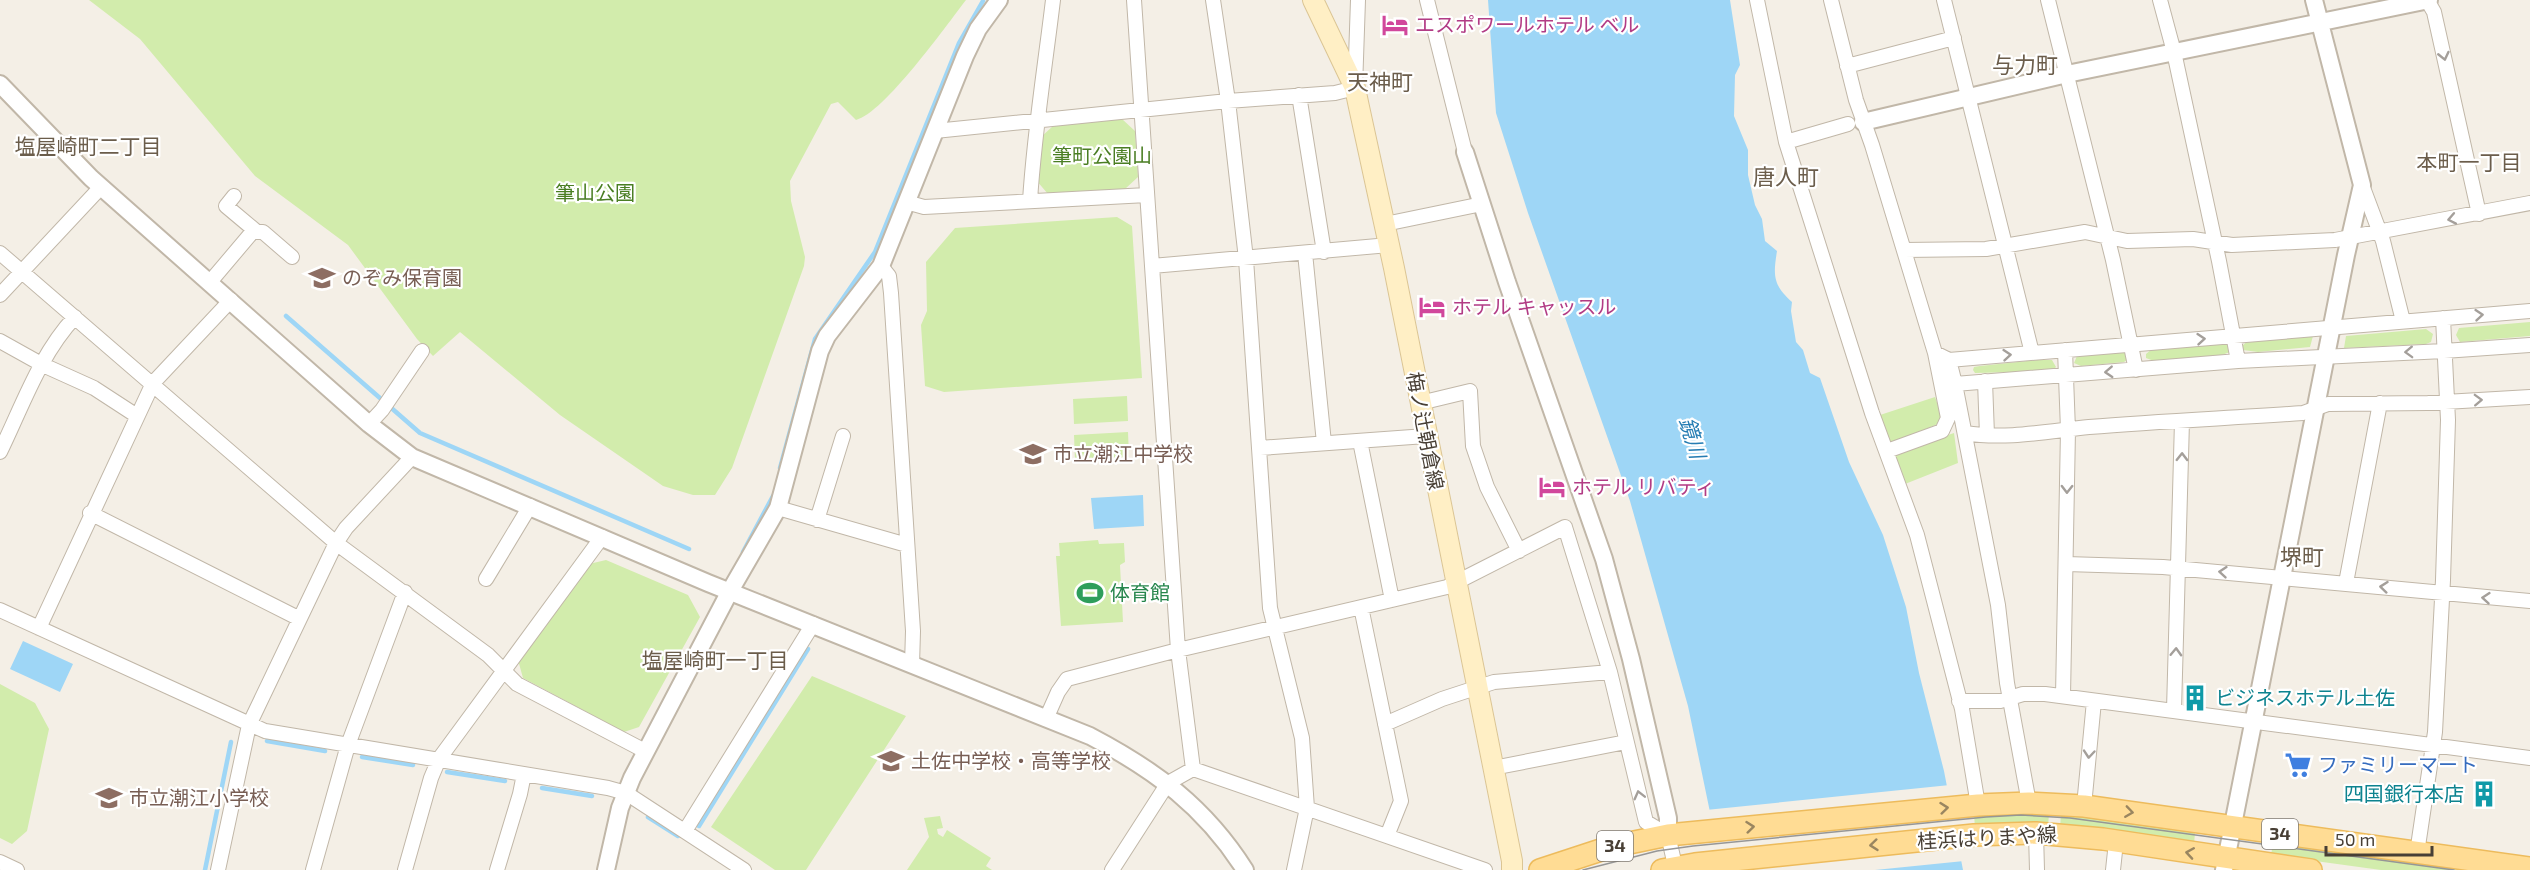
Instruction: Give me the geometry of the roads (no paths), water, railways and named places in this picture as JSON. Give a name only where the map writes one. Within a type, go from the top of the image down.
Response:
[{"type":"main road","name":"梅ノ辻朝倉線","points":[[1313,0],[1355,88],[1385,224],[1512,870]]},
{"type":"main road","name":"桂浜はりまや線","points":[[1540,870],[1610,847],[1668,835],[1975,805],[2029,803],[2084,806],[2530,868]]},
{"type":"main road","name":"桂浜はりまや線","points":[[1677,868],[1974,835],[2036,833],[2116,842],[2225,865],[2311,870]]},
{"type":"street","points":[[610,869],[626,794],[645,751],[730,591],[778,508],[820,351],[827,336],[881,266],[965,56],[978,29],[999,0]]},
{"type":"street","points":[[1029,201],[1053,0]]},
{"type":"street","points":[[1134,0],[1178,650],[1193,769]]},
{"type":"street","points":[[1213,0],[1228,101],[1246,259],[1270,608],[1302,738],[1306,808],[1294,870]]},
{"type":"street","points":[[935,131],[1142,109],[1335,93],[1355,88],[1358,0]]},
{"type":"street","points":[[1427,0],[1465,152],[1507,282],[1604,559],[1633,665],[1668,818],[1668,835],[1677,868]]},
{"type":"street","points":[[1757,0],[1786,142],[1872,413],[1917,535],[1959,701],[1975,805]]},
{"type":"street","points":[[1831,0],[1847,66],[1856,123],[1904,250],[1935,352],[1947,418],[1942,431],[1887,451]]},
{"type":"street","points":[[1944,0],[2031,353]]},
{"type":"street","points":[[2048,0],[2132,345],[2136,370]]},
{"type":"street","points":[[2160,0],[2174,52],[2238,361]]},
{"type":"street","points":[[2314,0],[2362,185],[2384,233],[2403,321]]},
{"type":"street","points":[[1786,142],[1856,123],[2067,74],[2428,0],[2434,12],[2479,214]]},
{"type":"street","points":[[1847,66],[1954,38]]},
{"type":"street","points":[[0,84],[101,187],[369,424],[412,457],[1110,747],[1168,783],[1213,827],[1245,870]]},
{"type":"street","points":[[1299,95],[1324,252]]},
{"type":"street","points":[[2225,865],[2362,185]]},
{"type":"street","points":[[0,295],[101,187]]},
{"type":"street","points":[[906,202],[924,207],[1147,195]]},
{"type":"street","points":[[234,196],[226,206],[254,230],[262,232],[292,257]]},
{"type":"street","points":[[1904,250],[1986,249],[2085,232],[2127,241],[2193,239],[2232,245],[2350,238],[2530,203]]},
{"type":"street","points":[[1385,224],[1482,204]]},
{"type":"street","points":[[210,282],[254,230]]},
{"type":"street","points":[[1152,266],[1389,245]]},
{"type":"street","points":[[0,253],[336,543],[488,655],[501,671],[517,684],[645,751]]},
{"type":"street","points":[[1305,253],[1324,443]]},
{"type":"street","points":[[881,266],[889,276],[891,293],[913,631],[912,665]]},
{"type":"street","points":[[39,628],[90,513],[153,383],[231,300]]},
{"type":"street","points":[[1935,352],[1949,360],[2530,311]]},
{"type":"street","points":[[0,452],[43,365],[63,330],[75,317]]},
{"type":"street","points":[[2417,853],[2433,746],[2442,594],[2448,420],[2443,318]]},
{"type":"street","points":[[0,341],[43,365],[94,388],[137,416]]},
{"type":"street","points":[[1955,384],[2326,355],[2530,345]]},
{"type":"street","points":[[2063,696],[2068,430],[2065,350]]},
{"type":"street","points":[[369,424],[422,351]]},
{"type":"street","points":[[1949,360],[1998,605],[2010,697],[2029,803]]},
{"type":"street","points":[[1985,381],[1987,435]]},
{"type":"street","points":[[1420,403],[1470,391],[1473,446],[1487,487],[1519,551]]},
{"type":"street","points":[[1965,433],[1987,435],[2303,413],[2328,404],[2447,402],[2530,397]]},
{"type":"street","points":[[2346,583],[2380,403]]},
{"type":"street","points":[[2174,710],[2180,568],[2182,420]]},
{"type":"street","points":[[817,520],[843,436]]},
{"type":"street","points":[[1260,448],[1426,436]]},
{"type":"street","points":[[1360,441],[1392,600]]},
{"type":"street","points":[[218,870],[249,725],[298,618],[346,528],[412,457]]},
{"type":"street","points":[[486,579],[530,506]]},
{"type":"street","points":[[778,508],[907,544]]},
{"type":"street","points":[[90,513],[298,618]]},
{"type":"street","points":[[1046,719],[1067,679],[1178,650],[1447,587],[1565,527],[1610,672],[1646,822],[1668,835]]},
{"type":"street","points":[[405,870],[431,778],[439,759],[501,671],[602,537]]},
{"type":"street","points":[[2066,564],[2180,568],[2530,601]]},
{"type":"street","points":[[313,870],[348,745],[405,592]]},
{"type":"street","points":[[1361,607],[1401,801],[1387,836]]},
{"type":"street","points":[[0,610],[266,731],[608,788],[626,794],[685,831],[722,864],[744,870]]},
{"type":"street","points":[[685,831],[813,624]]},
{"type":"street","points":[[1385,724],[1442,699],[1494,681],[1610,672]]},
{"type":"street","points":[[1959,701],[2000,701],[2024,694],[2063,696],[2530,758]]},
{"type":"street","points":[[2084,806],[2094,701]]},
{"type":"street","points":[[1492,768],[1626,742]]},
{"type":"street","points":[[1112,870],[1168,783],[1193,769],[1485,870]]},
{"type":"street","points":[[497,870],[524,774]]},
{"type":"street","points":[[2036,833],[2037,870]]},
{"type":"street","points":[[2113,870],[2116,842]]},
{"type":"street","points":[[0,862],[17,870]]},
{"type":"water","name":"鏡川","points":[[1488,0],[1730,0],[1740,65],[1735,75],[1734,116],[1748,150],[1748,175],[1755,205],[1762,219],[1765,241],[1777,251],[1776,280],[1781,290],[1792,302],[1791,311],[1796,342],[1803,350],[1810,373],[1820,378],[1849,462],[1883,535],[1906,607],[1919,673],[1944,771],[1963,870],[1722,870],[1688,706],[1630,501],[1528,213],[1496,113]]},
{"type":"water","points":[[1143,495],[1144,526],[1094,529],[1091,498]]},
{"type":"water","points":[[23,641],[73,664],[60,692],[10,669]]},
{"type":"waterway","points":[[780,468],[815,339],[875,252],[959,43],[983,1]]},
{"type":"waterway","points":[[286,316],[420,433],[689,549]]},
{"type":"waterway","points":[[743,552],[773,496]]},
{"type":"waterway","points":[[699,826],[808,649]]},
{"type":"waterway","points":[[267,741],[325,751]]},
{"type":"waterway","points":[[205,870],[231,742]]},
{"type":"waterway","points":[[362,757],[413,765]]},
{"type":"waterway","points":[[447,772],[505,781]]},
{"type":"waterway","points":[[542,788],[592,796]]},
{"type":"waterway","points":[[648,817],[678,836]]},
{"type":"tram line","points":[[1583,870],[1657,851],[1693,846],[2021,815],[2070,818],[2454,870]]},
{"type":"place","name":"エスポワールホテル ベル","points":[[1395,25]]},
{"type":"place","name":"のぞみ保育園","points":[[322,278]]},
{"type":"place","name":"ホテル キャッスル","points":[[1432,307]]},
{"type":"place","name":"市立潮江中学校","points":[[1033,454]]},
{"type":"place","name":"ホテル リバティ","points":[[1552,487]]},
{"type":"place","name":"体育館","points":[[1090,593]]},
{"type":"place","name":"ビジネスホテル土佐","points":[[2195,698]]},
{"type":"place","name":"土佐中学校・高等学校","points":[[891,761]]},
{"type":"place","name":"ファミリーマート","points":[[2298,765]]},
{"type":"place","name":"四国銀行本店","points":[[2484,794]]},
{"type":"place","name":"市立潮江小学校","points":[[109,798]]},
{"type":"district","name":"与力町","points":[[2025,65]]},
{"type":"district","name":"天神町","points":[[1380,82]]},
{"type":"district","name":"塩屋崎町二丁目","points":[[88,147]]},
{"type":"district","name":"本町一丁目","points":[[2469,163]]},
{"type":"district","name":"唐人町","points":[[1786,177]]},
{"type":"district","name":"堺町","points":[[2302,557]]},
{"type":"district","name":"塩屋崎町一丁目","points":[[715,661]]},
{"type":"park label","name":"筆町公園山","points":[[1102,156]]},
{"type":"park label","name":"筆山公園","points":[[595,193]]}]
